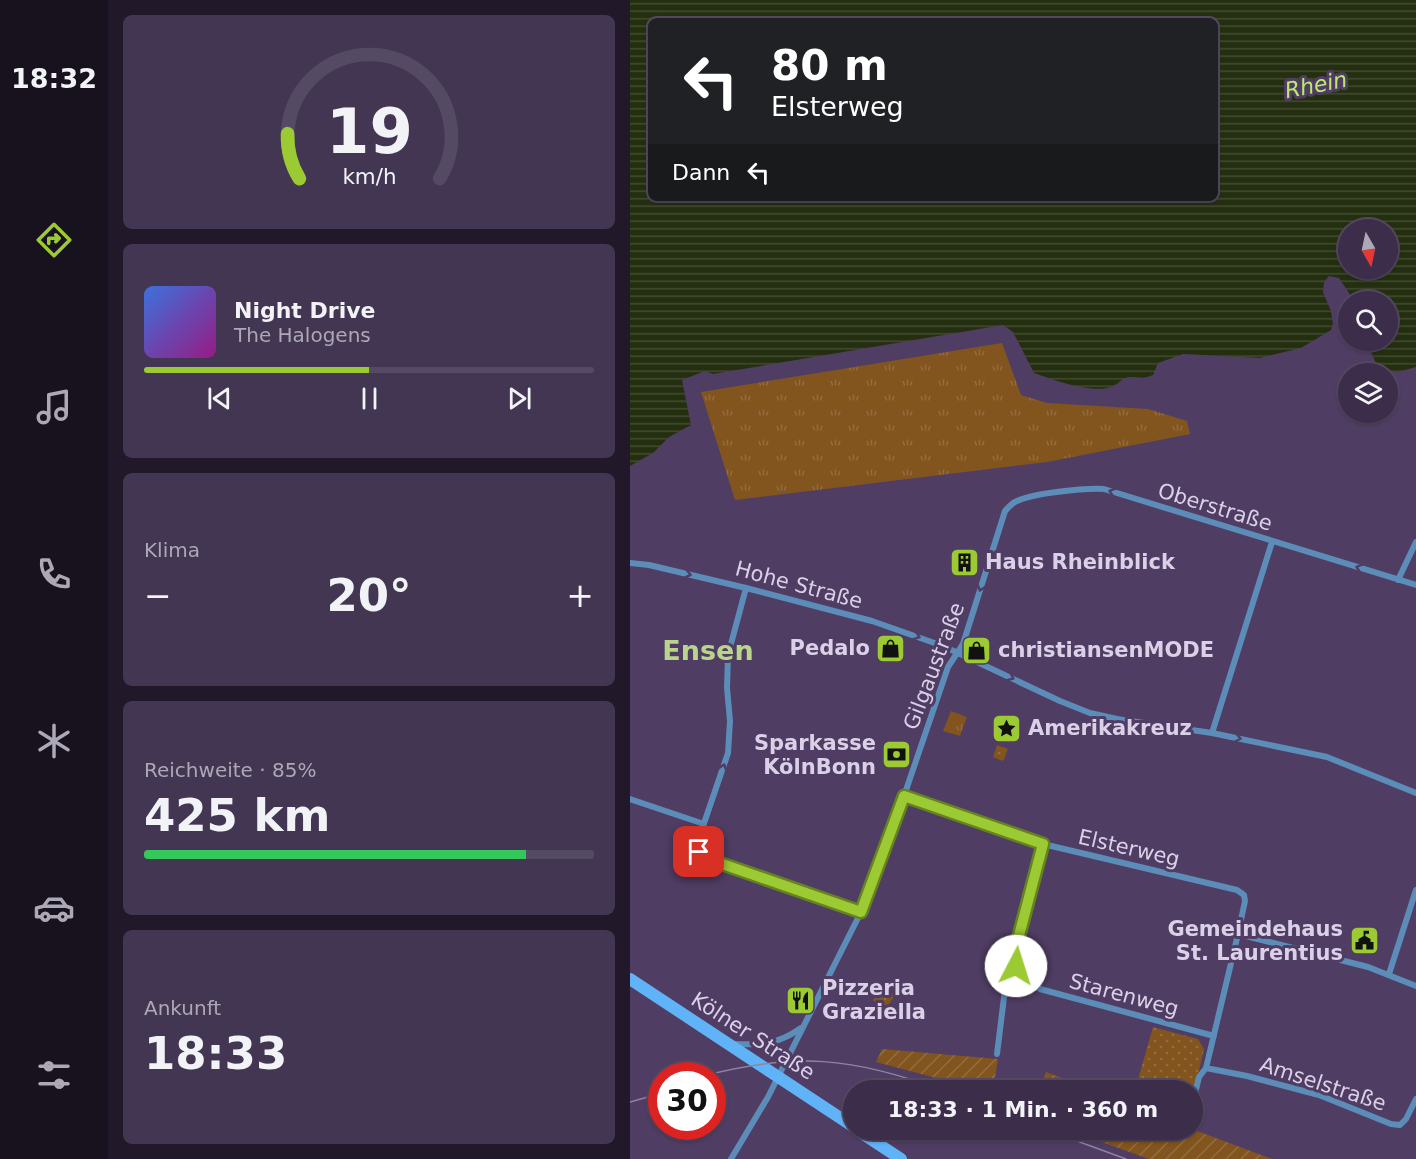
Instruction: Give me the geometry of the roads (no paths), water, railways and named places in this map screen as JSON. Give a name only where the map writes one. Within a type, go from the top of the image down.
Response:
[{"type":"main road","name":"Kölner Straße","points":[[630,979],[843,1120]]},
{"type":"main road","name":"Kölner Straße","points":[[873,1140],[901,1159]]},
{"type":"street","name":"Oberstraße","points":[[1005,511],[1012,503],[1023,499],[1104,489],[1416,585]]},
{"type":"street","name":"Gilgaustraße","points":[[731,1159],[768,1097],[861,912],[948,667],[963,644],[1005,511]]},
{"type":"street","points":[[1212,733],[1272,542]]},
{"type":"street","points":[[1398,580],[1416,542]]},
{"type":"street","name":"Hohe Straße","points":[[630,563],[649,565],[746,588],[872,621],[957,652],[1090,713],[1212,733],[1327,757],[1416,793]]},
{"type":"street","points":[[746,588],[728,655],[727,688],[730,721],[728,753],[704,824],[698,846],[699,852],[705,858],[861,912]]},
{"type":"street","name":"Elsterweg","points":[[904,796],[1043,844],[1237,890],[1244,895],[1245,901],[1238,934]]},
{"type":"street","points":[[630,799],[704,824]]},
{"type":"street","points":[[997,1054],[1004,985],[1007,973],[1016,966],[1016,947],[1043,844]]},
{"type":"street","points":[[1389,974],[1416,890]]},
{"type":"street","points":[[1198,1080],[1206,1068],[1238,934],[1389,974],[1416,986]]},
{"type":"street","name":"Starenweg","points":[[1016,966],[1025,980],[1040,989],[1214,1036]]},
{"type":"street","points":[[729,1044],[768,1043],[785,1038],[802,1028]]},
{"type":"street","name":"Amselstraße","points":[[1206,1068],[1319,1095],[1391,1124],[1400,1125],[1406,1119],[1416,1099]]},
{"type":"water","name":"Rhein","points":[[630,0],[1416,0],[1416,367],[1398,372],[1398,363],[1376,363],[1371,351],[1398,351],[1398,291],[1348,291],[1340,279],[1398,279],[1398,219],[1338,219],[1338,278],[1329,276],[1324,282],[1323,292],[1331,311],[1333,324],[1331,330],[1301,348],[1260,358],[1183,354],[1158,363],[1153,375],[1144,378],[1125,378],[1115,385],[1095,389],[1074,386],[1034,373],[1013,332],[1003,325],[713,374],[705,371],[682,380],[691,425],[669,437],[653,453],[630,466]]},
{"type":"tram line","points":[[726,1070],[767,1063],[824,1062],[851,1065],[913,1080]]},
{"type":"tram line","points":[[630,1102],[648,1097]]},
{"type":"tram line","points":[[1074,1140],[1126,1159]]},
{"type":"place","name":"Haus Rheinblick","points":[[964,562]]},
{"type":"place","name":"Pedalo","points":[[891,648]]},
{"type":"place","name":"christiansenMODE","points":[[977,650]]},
{"type":"place","name":"Amerikakreuz","points":[[1007,728]]},
{"type":"place","name":"Sparkasse KölnBonn","points":[[897,755]]},
{"type":"place","name":"Gemeindehaus St. Laurentius","points":[[1364,941]]},
{"type":"place","name":"Pizzeria Graziella","points":[[801,1000]]},
{"type":"district","name":"Ensen","points":[[708,650]]}]
